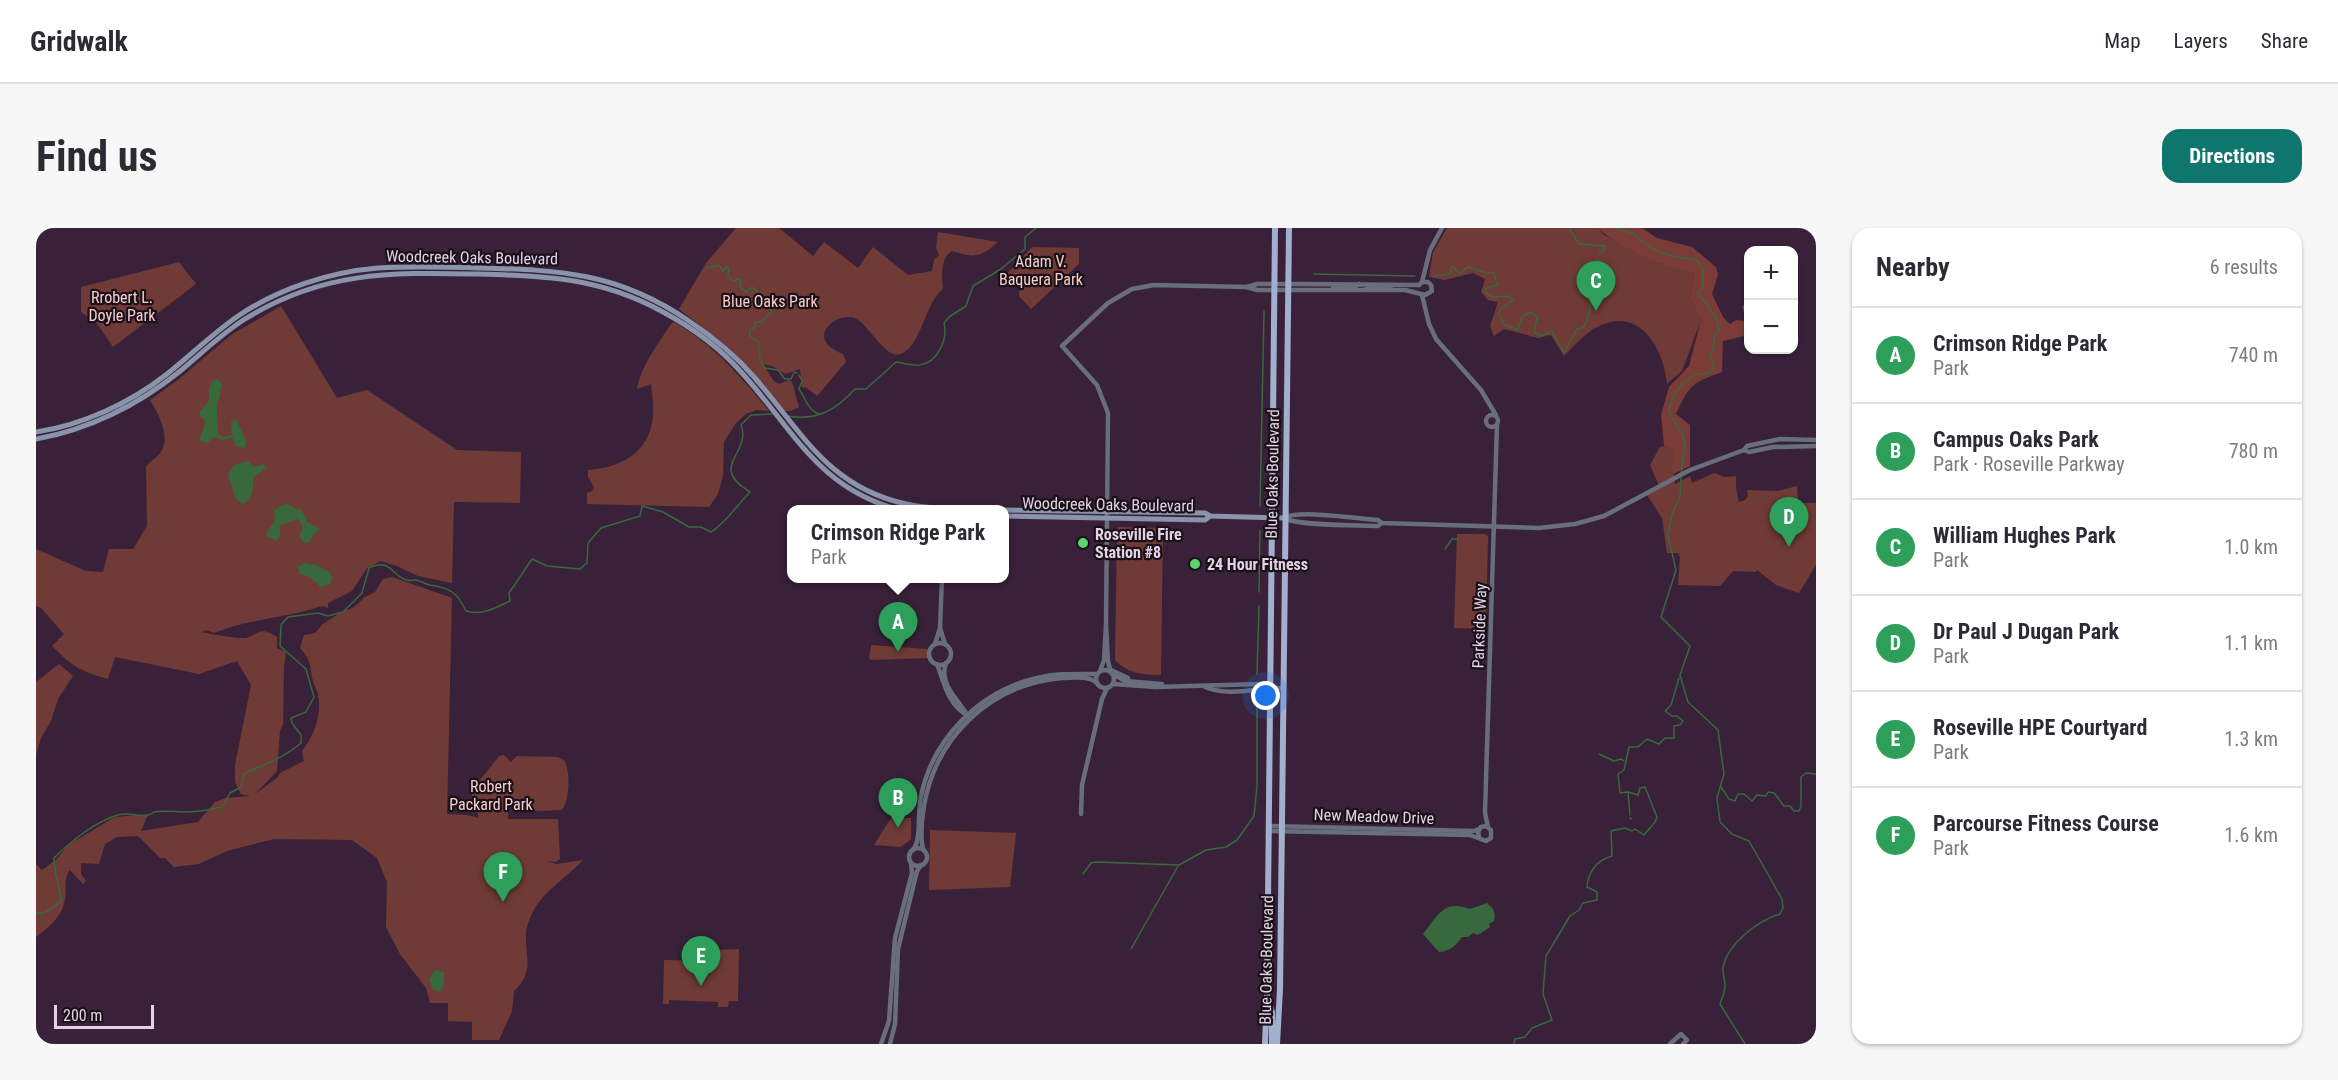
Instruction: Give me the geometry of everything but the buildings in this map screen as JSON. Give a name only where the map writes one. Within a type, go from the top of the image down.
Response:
[{"type":"main road","name":"Blue Oaks Boulevard","points":[[1265,1044],[1275,228]]},
{"type":"main road","name":"Blue Oaks Boulevard","points":[[1275,1044],[1280,989],[1289,228]]},
{"type":"main road","name":"Woodcreek Oaks Boulevard","points":[[36,432],[85,420],[135,396],[264,302],[293,288],[325,278],[357,271],[418,267],[560,271],[618,285],[647,297],[678,314],[730,353],[818,457],[854,484],[900,503],[914,505]]},
{"type":"main road","name":"Woodcreek Oaks Boulevard","points":[[36,439],[86,425],[128,407],[167,382],[233,323],[309,288],[364,276],[425,273],[559,277],[616,291],[664,312],[720,351],[768,404],[800,446],[830,475],[862,495],[887,505]]},
{"type":"main road","name":"Woodcreek Oaks Boulevard","points":[[1009,510],[1108,515]]},
{"type":"main road","name":"Woodcreek Oaks Boulevard","points":[[1009,516],[1205,513],[1210,516],[1284,518]]},
{"type":"main road","points":[[1267,996],[1272,1012],[1275,1044]]},
{"type":"street","points":[[1442,228],[1430,250],[1421,294],[1429,324],[1436,339],[1477,386],[1496,415],[1497,424],[1491,427],[1486,422],[1489,405]]},
{"type":"street","points":[[1364,291],[1369,288],[1423,283],[1432,287],[1425,308]]},
{"type":"street","points":[[1102,699],[1097,684],[1104,660],[1106,625],[1109,422],[1106,405],[1093,379],[1062,346],[1108,303],[1132,289],[1154,285],[1247,287],[1257,284],[1288,287],[1396,285]]},
{"type":"street","points":[[1324,290],[1355,287],[1359,284]]},
{"type":"street","points":[[1288,287],[1324,290],[1405,290],[1421,294],[1430,293]]},
{"type":"street","points":[[1489,415],[1496,415]]},
{"type":"street","name":"Parkside Way","points":[[1488,827],[1485,813],[1497,424]]},
{"type":"street","name":"Parkside Way","points":[[1491,427],[1496,439]]},
{"type":"street","name":"Woodcreek Oaks Boulevard","points":[[1284,518],[1290,522],[1378,526],[1382,523],[1546,528],[1580,523],[1614,511],[1690,470],[1744,450],[1748,446],[1780,440],[1816,440]]},
{"type":"street","name":"Woodcreek Oaks Boulevard","points":[[1744,450],[1749,452],[1773,447],[1816,446]]},
{"type":"street","points":[[942,583],[940,628],[929,656],[937,664],[948,693],[957,707],[969,716]]},
{"type":"street","points":[[1106,625],[1107,657],[1113,684]]},
{"type":"street","points":[[940,628],[950,651],[944,669],[945,679],[969,716]]},
{"type":"street","points":[[935,644],[945,644]]},
{"type":"street","points":[[937,664],[947,661]]},
{"type":"street","points":[[889,1021],[895,938],[912,873],[909,857],[918,839],[919,806],[927,774],[942,745],[969,716],[997,693],[1025,681],[1105,670],[1125,681],[1204,687],[1213,691],[1261,691],[1282,688]]},
{"type":"street","points":[[890,1044],[894,1031],[898,949],[917,871],[926,859],[922,844],[923,814],[933,775],[949,741],[969,716],[1006,694],[1040,682],[1082,678],[1090,679],[1107,688]]},
{"type":"street","points":[[1081,814],[1082,785],[1102,699],[1107,688],[1113,684],[1156,687],[1165,685]]},
{"type":"street","points":[[1204,687],[1213,684],[1260,684],[1270,688]]},
{"type":"street","name":"Parkside Way","points":[[1480,828],[1485,813]]},
{"type":"street","points":[[1488,827],[1492,832],[1491,838],[1486,841],[1479,837],[1480,828],[1488,827]]},
{"type":"street","name":"New Meadow Drive","points":[[1268,829],[1474,831],[1480,828]]},
{"type":"street","name":"New Meadow Drive","points":[[1281,829],[1479,837]]},
{"type":"street","points":[[913,850],[919,848],[924,851]]},
{"type":"street","points":[[911,863],[921,865]]},
{"type":"street","points":[[891,981],[892,1006],[895,1009]]},
{"type":"street","points":[[881,1044],[892,1011],[895,1009]]},
{"type":"street","points":[[1670,1044],[1681,1034],[1685,1042]]},
{"type":"green space","name":"Blue Oaks Park","points":[[736,228],[779,228],[813,256],[824,242],[858,268],[873,247],[908,275],[932,271],[934,260],[939,255],[936,248],[938,232],[998,242],[982,254],[966,255],[952,251],[948,254],[943,268],[943,289],[931,304],[914,342],[901,354],[889,352],[860,322],[855,318],[847,317],[832,322],[824,334],[825,341],[831,348],[843,354],[846,362],[817,396],[802,387],[800,369],[785,374],[772,366],[763,364],[774,381],[779,384],[789,380],[792,382],[799,407],[791,411],[784,411],[729,348],[679,309],[706,263]]},
{"type":"green space","points":[[1447,228],[1598,228],[1604,235],[1661,264],[1682,267],[1694,275],[1690,298],[1701,320],[1682,371],[1667,384],[1661,358],[1655,345],[1648,335],[1627,322],[1614,321],[1599,326],[1564,356],[1551,335],[1538,338],[1504,329],[1494,336],[1490,326],[1498,302],[1488,300],[1481,292],[1485,279],[1473,273],[1445,280],[1429,277],[1433,252]]},
{"type":"green space","name":"Adam V. Baquera Park","points":[[1032,247],[1079,248],[1079,264],[1031,309],[1019,296],[1018,281],[1011,279],[1005,284],[1000,281]]},
{"type":"green space","name":"Rrobert L. Doyle Park","points":[[179,262],[196,284],[113,347],[96,322],[81,312],[81,287]]},
{"type":"green space","name":"Robert Packard Park","points":[[281,306],[337,398],[367,390],[457,450],[521,452],[520,503],[454,502],[452,583],[418,576],[381,561],[367,568],[352,591],[328,603],[328,608],[322,606],[214,633],[206,630],[202,632],[246,638],[264,631],[277,637],[277,648],[286,652],[283,724],[280,731],[277,771],[255,794],[277,778],[280,773],[304,761],[302,751],[316,725],[319,709],[318,694],[308,660],[300,648],[304,635],[315,633],[323,624],[341,612],[353,608],[365,597],[375,592],[383,579],[392,577],[452,598],[447,814],[479,818],[472,794],[473,789],[499,756],[504,755],[511,762],[517,756],[558,757],[565,761],[568,779],[567,799],[562,810],[525,810],[518,808],[509,799],[508,819],[558,819],[560,859],[555,862],[546,861],[556,864],[583,860],[547,893],[530,918],[526,939],[528,965],[526,973],[514,991],[512,1011],[499,1040],[472,1040],[472,1022],[448,1021],[448,1003],[430,1003],[426,988],[400,954],[386,927],[387,882],[377,858],[352,840],[274,839],[227,851],[199,864],[174,867],[165,858],[160,858],[138,836],[117,837],[105,844],[99,864],[81,863],[81,874],[86,881],[83,884],[70,870],[61,911],[36,937],[36,864],[42,870],[57,859],[68,845],[115,817],[148,814],[141,831],[198,822],[215,802],[225,798],[250,796],[241,794],[235,782],[235,765],[251,685],[237,661],[199,674],[115,657],[108,679],[77,667],[52,646],[64,634],[41,608],[36,606],[36,549],[86,571],[103,572],[109,549],[133,549],[147,526],[146,466],[161,452],[165,439],[157,411],[150,400],[231,335]]},
{"type":"green space","name":"Blue Oaks Park","points":[[674,322],[714,351],[769,411],[756,410],[746,414],[736,423],[724,442],[723,476],[718,494],[709,507],[587,504],[587,493],[594,487],[588,477],[588,470],[622,462],[640,449],[646,440],[653,416],[651,384],[637,389],[639,380],[651,355]]},
{"type":"green space","points":[[1660,447],[1672,449],[1675,484],[1690,476],[1692,483],[1714,473],[1725,477],[1736,476],[1739,502],[1748,496],[1747,490],[1778,491],[1797,486],[1798,503],[1816,503],[1816,565],[1799,593],[1776,585],[1757,570],[1756,572],[1733,571],[1720,586],[1678,585],[1680,557],[1678,553],[1667,553],[1662,518],[1647,495],[1660,488],[1650,465]]},
{"type":"green space","points":[[1117,527],[1163,528],[1161,675],[1136,672],[1125,668],[1115,660]]},
{"type":"green space","points":[[1457,534],[1485,534],[1488,536],[1486,629],[1454,628]]},
{"type":"green space","points":[[871,645],[927,649],[928,658],[871,660],[869,658]]},
{"type":"green space","points":[[59,664],[73,676],[58,699],[36,755],[36,682]]},
{"type":"green space","points":[[891,818],[911,818],[911,839],[901,847],[874,845]]},
{"type":"green space","points":[[930,830],[1016,833],[1010,887],[929,890]]},
{"type":"green space","points":[[703,947],[708,947],[709,950],[739,949],[738,1001],[729,1001],[728,1007],[718,1007],[718,1002],[669,1000],[669,1004],[663,1004],[664,960],[703,961]]},
{"type":"shaded area","points":[[1598,228],[1642,228],[1657,238],[1692,247],[1716,267],[1718,274],[1712,294],[1723,317],[1730,324],[1736,320],[1744,321],[1744,336],[1723,341],[1722,372],[1693,386],[1676,414],[1690,425],[1690,466],[1673,474],[1672,449],[1664,446],[1661,415],[1669,387],[1689,366],[1701,320],[1690,298],[1694,275],[1645,257]]},
{"type":"shaded area","points":[[218,379],[222,384],[217,406],[218,434],[224,437],[232,435],[231,422],[236,419],[246,441],[245,448],[236,446],[232,437],[225,440],[214,437],[207,443],[199,441],[205,424],[204,419],[199,416],[200,412],[209,401],[212,381]]},
{"type":"shaded area","points":[[248,461],[254,467],[264,464],[266,468],[254,477],[251,496],[242,504],[236,499],[228,475],[234,465]]},
{"type":"shaded area","points":[[287,503],[302,510],[307,522],[318,528],[319,530],[310,542],[305,543],[299,537],[303,528],[298,519],[280,525],[280,536],[277,541],[265,535],[275,521],[274,510]]},
{"type":"shaded area","points":[[304,563],[316,565],[330,572],[332,578],[330,584],[321,587],[310,577],[300,574],[298,567]]},
{"type":"shaded area","points":[[1487,903],[1495,913],[1494,921],[1489,924],[1490,927],[1478,935],[1473,933],[1468,937],[1462,937],[1450,949],[1439,952],[1423,934],[1438,915],[1448,908],[1461,906],[1470,909]]},
{"type":"shaded area","points":[[435,970],[444,972],[441,991],[433,990],[429,979]]},
{"type":"waterway","points":[[788,416],[808,417],[825,412],[841,403],[855,389],[866,389],[896,362],[917,365],[932,359],[937,355],[943,343],[944,323],[966,306],[973,286],[1001,269],[1025,249],[1025,237],[1036,228]]},
{"type":"waterway","points":[[1569,228],[1579,244],[1605,246],[1599,254]]},
{"type":"waterway","points":[[1615,228],[1632,233],[1651,248],[1668,255],[1696,260],[1703,269],[1703,288],[1698,293],[1717,319],[1719,331],[1714,336],[1714,346],[1710,357],[1714,365],[1710,373],[1695,375],[1683,383],[1673,396],[1669,409],[1683,435],[1685,445],[1680,497],[1672,514],[1668,535],[1676,570],[1661,617],[1690,646],[1680,675],[1688,702],[1718,730],[1724,774],[1717,798],[1720,822],[1732,834],[1749,841],[1782,899],[1783,908],[1780,914],[1763,921],[1738,941],[1731,949],[1723,967],[1725,988],[1720,1004],[1745,1044]]},
{"type":"waterway","points":[[1434,276],[1450,274],[1452,266],[1460,274],[1468,267],[1486,273],[1493,272],[1498,285],[1486,288],[1486,293],[1493,297],[1508,296],[1513,300],[1500,309],[1499,315],[1504,324],[1518,330],[1524,316],[1532,313],[1537,317],[1534,332],[1541,336],[1552,331],[1564,353],[1577,329],[1583,328],[1587,320],[1598,259]]},
{"type":"waterway","points":[[707,268],[719,265],[723,271],[726,267],[729,268],[728,277],[734,281],[741,280],[740,287],[746,292],[752,287],[759,293],[761,299],[753,298],[751,301],[758,307],[766,306],[772,311],[762,322],[755,322],[756,326],[750,331],[750,336],[758,342],[760,360],[765,368],[778,370],[785,379],[791,379],[794,372],[797,373]]},
{"type":"waterway","points":[[1314,274],[1415,276]]},
{"type":"waterway","points":[[1743,306],[1744,310]]},
{"type":"waterway","points":[[1260,506],[1264,311]]},
{"type":"waterway","points":[[799,375],[802,381],[799,389],[810,407],[820,414]]},
{"type":"waterway","points":[[36,913],[44,913],[61,902],[54,858],[92,827],[122,814],[146,816],[158,811],[191,812],[222,807],[230,793],[241,787],[244,774],[280,757],[301,743],[301,735],[291,718],[306,712],[314,697],[306,669],[280,646],[281,625],[288,617],[318,613],[328,616],[343,612],[362,593],[369,568],[376,565],[386,566],[406,580],[416,580],[452,592],[466,611],[478,613],[488,610],[510,601],[509,593],[532,559],[547,566],[580,569],[587,563],[588,543],[601,528],[640,516],[642,506],[663,512],[689,527],[701,527],[711,532],[750,492],[732,475],[731,467],[743,435],[741,425],[751,415],[772,414]]},
{"type":"waterway","points":[[1259,592],[1260,530]]},
{"type":"waterway","points":[[1445,549],[1452,539],[1457,539]]},
{"type":"waterway","points":[[1257,674],[1259,606]]},
{"type":"waterway","points":[[1514,1044],[1515,1039],[1525,1037],[1532,1028],[1552,1020],[1543,994],[1546,956],[1570,916],[1579,910],[1583,903],[1597,900],[1597,892],[1587,887],[1589,876],[1602,860],[1612,856],[1611,831],[1625,828],[1632,831],[1635,829],[1644,835],[1655,822],[1657,817],[1645,787],[1640,788],[1638,795],[1628,792],[1620,793],[1618,774],[1624,770],[1629,747],[1638,747],[1647,739],[1659,744],[1665,738],[1674,738],[1674,726],[1680,725],[1683,721],[1665,711],[1671,705],[1679,678]]},
{"type":"waterway","points":[[1083,874],[1091,863],[1096,862],[1179,865],[1206,850],[1226,847],[1237,840],[1254,816],[1257,786],[1257,700]]},
{"type":"waterway","points":[[1599,754],[1614,761],[1621,759],[1624,761]]},
{"type":"waterway","points":[[1721,787],[1729,799],[1735,801],[1738,794],[1744,794],[1752,801],[1757,795],[1766,796],[1768,792],[1774,793],[1784,806],[1790,806],[1794,811],[1799,811],[1801,777],[1806,773],[1816,774]]},
{"type":"waterway","points":[[1628,792],[1630,815]]},
{"type":"waterway","points":[[1131,949],[1178,866]]},
{"type":"place","name":"William Hughes Park","points":[[1596,311]]},
{"type":"place","name":"Roseville Fire Station #8","points":[[1083,543]]},
{"type":"place","name":"Dr Paul J Dugan Park","points":[[1789,547]]},
{"type":"place","name":"24 Hour Fitness","points":[[1195,564]]},
{"type":"place","name":"Crimson Ridge Park","points":[[898,652]]},
{"type":"place","name":"Campus Oaks Park","points":[[898,828]]},
{"type":"place","name":"Parcourse Fitness Course","points":[[503,902]]},
{"type":"place","name":"Roseville HPE Courtyard","points":[[701,986]]}]
